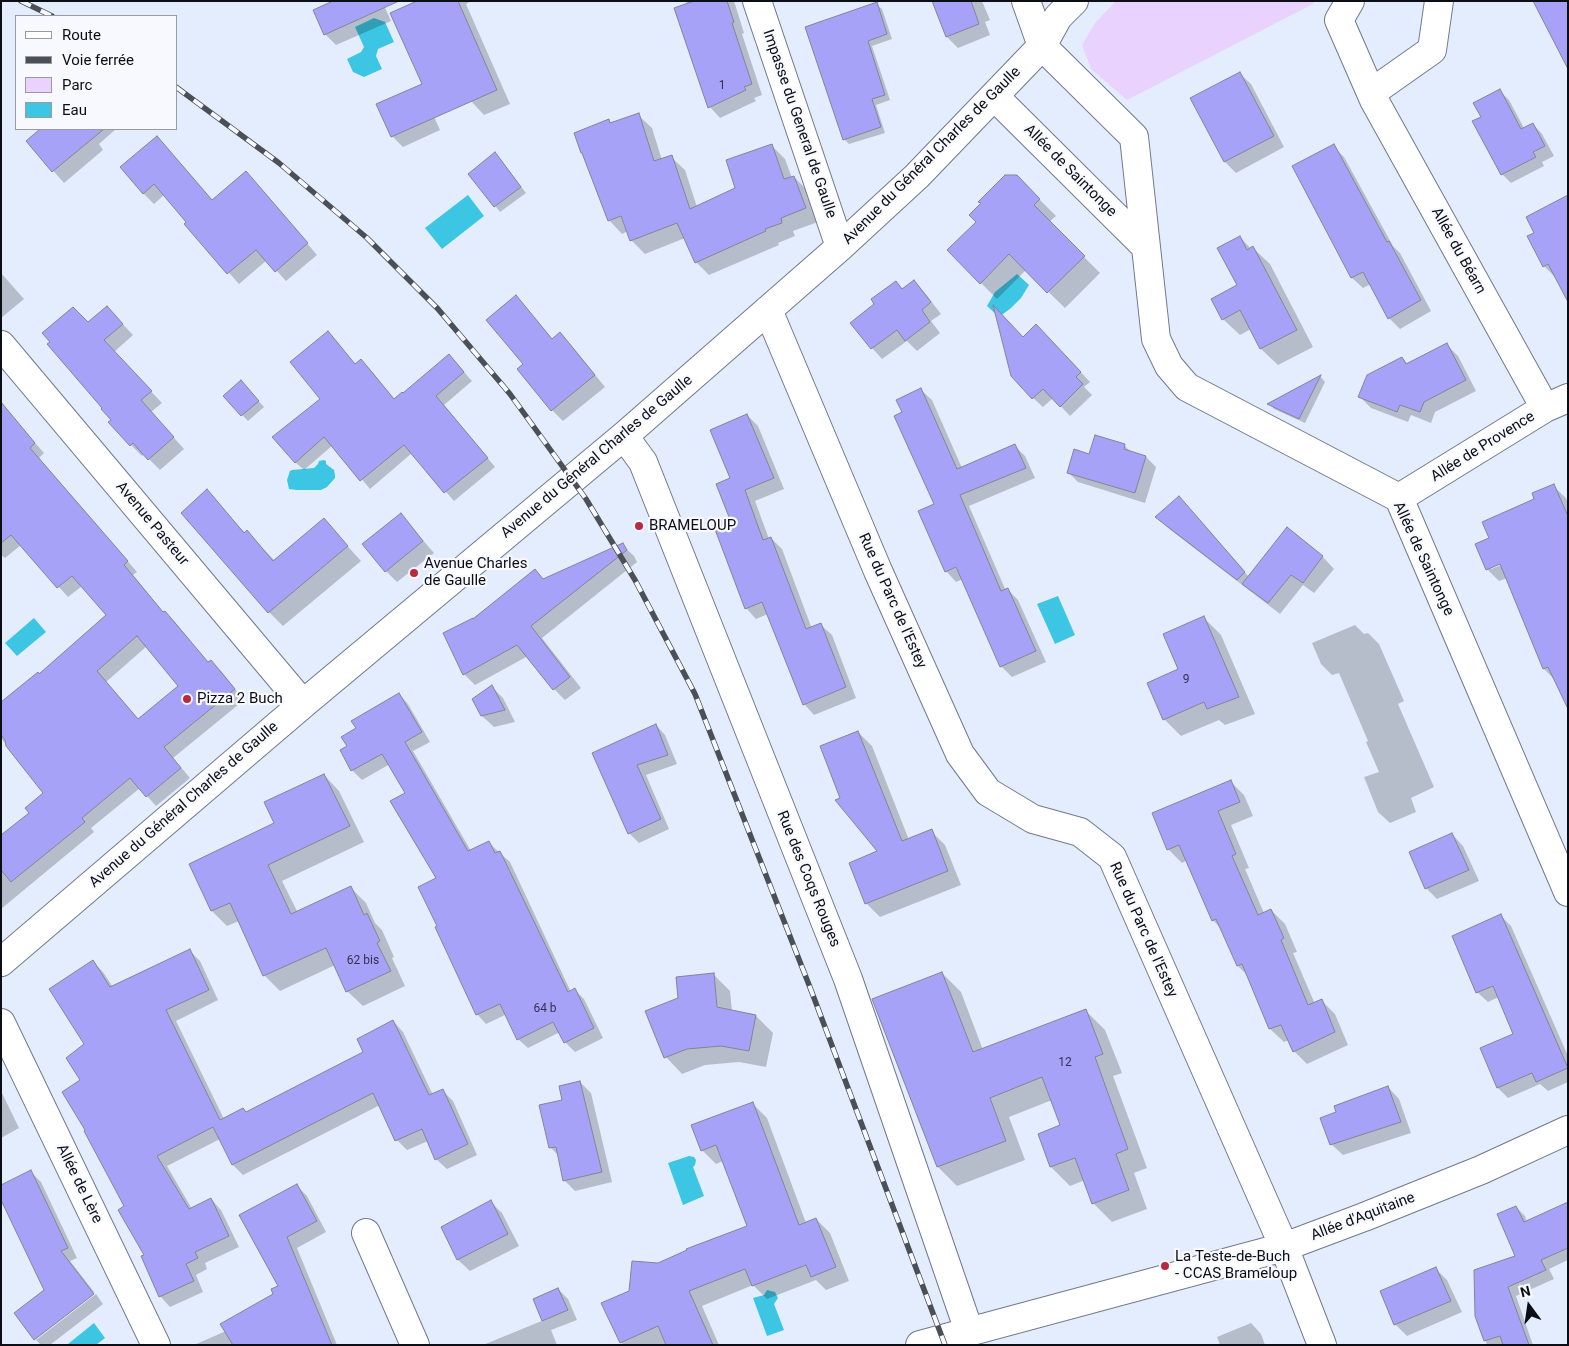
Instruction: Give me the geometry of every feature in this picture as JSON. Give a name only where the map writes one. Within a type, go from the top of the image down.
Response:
[{"type":"street","name":"Impasse du General de Gaulle","points":[[757,1],[840,247]]},
{"type":"street","points":[[1026,1],[1042,46]]},
{"type":"street","name":"Allée du Béarn","points":[[1350,1],[1339,20],[1371,93],[1557,403]]},
{"type":"street","points":[[1371,93],[1432,50],[1439,1]]},
{"type":"street","name":"Avenue du Général Charles de Gaulle","points":[[1,962],[303,704],[624,436],[840,247],[917,176],[1042,46],[1061,7]]},
{"type":"street","name":"Allée de Saintonge","points":[[1042,46],[1134,137],[1156,339],[1169,366],[1187,386],[1399,498],[1568,892]]},
{"type":"street","name":"Allée de Saintonge","points":[[994,96],[1146,247]]},
{"type":"street","name":"Rue du Parc de l'Estey","points":[[768,310],[878,572],[960,754],[988,792],[1033,820],[1080,832],[1112,857],[1284,1247],[1322,1345]]},
{"type":"street","name":"Avenue Pasteur","points":[[1,345],[303,704]]},
{"type":"street","name":"Allée de Provence","points":[[1399,498],[1557,403]]},
{"type":"street","name":"Rue des Coqs Rouges","points":[[624,436],[643,462],[848,980],[969,1331]]},
{"type":"street","name":"Allée de Lère","points":[[1,1023],[156,1345]]},
{"type":"street","name":"Allée d'Aquitaine","points":[[920,1345],[1284,1247],[1482,1170],[1568,1130]]},
{"type":"street","points":[[366,1233],[415,1345]]},
{"type":"green space","points":[[1116,1],[1315,1],[1313,4],[1127,100],[1091,69],[1082,45],[1095,23]]},
{"type":"water","points":[[374,18],[385,22],[394,42],[378,49],[376,56],[382,69],[364,77],[353,72],[347,59],[361,52],[364,47],[355,27]]},
{"type":"water","points":[[468,195],[484,216],[442,249],[425,228]]},
{"type":"water","points":[[1017,274],[1029,285],[1021,298],[999,317],[987,306],[995,292]]},
{"type":"water","points":[[324,460],[334,470],[335,475],[335,478],[327,487],[321,490],[289,489],[287,480],[290,471],[314,468],[319,461]]},
{"type":"water","points":[[1058,596],[1075,635],[1055,644],[1037,604]]},
{"type":"water","points":[[34,618],[46,632],[17,656],[5,643]]},
{"type":"water","points":[[689,1156],[694,1157],[696,1160],[693,1167],[704,1196],[683,1205],[668,1163]]},
{"type":"water","points":[[767,1290],[775,1292],[778,1298],[774,1304],[784,1330],[767,1336],[753,1298],[764,1295]]},
{"type":"water","points":[[94,1323],[105,1338],[96,1345],[68,1344]]},
{"type":"building","points":[[333,1],[399,1],[324,35],[313,10]]},
{"type":"building","points":[[417,1],[458,1],[497,90],[391,137],[376,104],[422,84],[390,13]]},
{"type":"building","points":[[694,1],[727,1],[734,22],[732,23],[752,84],[744,87],[746,90],[708,108],[674,8]]},
{"type":"building","points":[[932,1],[971,1],[979,24],[946,37]]},
{"type":"building","points":[[1533,1],[1568,1],[1568,69]]},
{"type":"building","points":[[877,2],[887,34],[868,41],[885,95],[872,99],[881,127],[843,140],[805,27]]},
{"type":"building","points":[[1240,72],[1274,136],[1224,162],[1190,98]]},
{"type":"building","points":[[1500,89],[1521,129],[1533,123],[1545,146],[1533,152],[1536,157],[1501,175],[1472,121],[1481,117],[1473,103]]},
{"type":"building","points":[[639,113],[654,161],[672,155],[690,209],[735,188],[726,160],[772,144],[784,179],[794,176],[806,208],[781,218],[782,223],[765,229],[766,231],[695,263],[677,223],[630,241],[621,216],[608,221],[574,133],[609,119],[610,123]]},
{"type":"building","points":[[39,130],[103,130],[52,172],[26,141]]},
{"type":"building","points":[[157,136],[212,200],[246,171],[308,243],[275,272],[256,250],[227,274],[184,224],[186,222],[154,184],[143,194],[120,167]]},
{"type":"building","points":[[1334,144],[1421,300],[1388,319],[1363,272],[1351,278],[1292,166]]},
{"type":"building","points":[[495,152],[521,187],[494,207],[468,174]]},
{"type":"building","points":[[1005,175],[1017,175],[1040,199],[1034,205],[1085,256],[1047,293],[1009,254],[980,284],[947,250],[976,222],[969,215],[981,203],[978,202]]},
{"type":"building","points":[[1568,195],[1568,302],[1548,264],[1543,267],[1527,236],[1534,233],[1526,217]]},
{"type":"building","points":[[1240,236],[1247,250],[1253,246],[1297,330],[1260,349],[1240,310],[1222,320],[1211,299],[1237,285],[1217,248]]},
{"type":"building","points":[[914,280],[931,302],[922,310],[930,322],[905,341],[897,330],[871,349],[850,323],[874,304],[871,299],[896,281],[902,289]]},
{"type":"building","points":[[516,295],[552,339],[560,332],[595,375],[551,411],[517,369],[523,364],[486,320]]},
{"type":"building","points":[[993,305],[1023,337],[1036,324],[1081,372],[1076,377],[1083,384],[1060,407],[1043,389],[1032,399],[1011,376]]},
{"type":"building","points":[[107,306],[123,324],[104,340],[152,391],[141,400],[174,437],[148,460],[133,443],[130,446],[108,422],[111,420],[47,344],[50,342],[42,333],[73,307],[88,322]]},
{"type":"building","points":[[328,331],[355,364],[361,359],[394,399],[449,354],[464,372],[436,396],[488,458],[444,493],[404,445],[360,481],[324,437],[295,463],[272,437],[320,399],[290,362]]},
{"type":"building","points":[[1447,343],[1466,380],[1424,402],[1420,412],[1400,405],[1397,412],[1358,397],[1367,375],[1402,357],[1406,364]]},
{"type":"building","points":[[1321,375],[1299,419],[1267,404]]},
{"type":"building","points":[[241,380],[259,401],[241,416],[223,396]]},
{"type":"building","points":[[921,388],[957,469],[1015,444],[1026,468],[960,495],[1001,591],[1008,588],[1036,651],[1000,667],[956,567],[945,572],[918,511],[934,504],[894,416],[902,412],[896,400]]},
{"type":"building","points":[[1,402],[35,443],[30,448],[128,561],[124,565],[163,612],[165,611],[208,662],[211,660],[235,689],[164,747],[181,768],[146,797],[130,778],[82,818],[85,822],[11,882],[1,870],[1,835],[29,813],[25,808],[43,793],[6,746],[5,740],[1,735],[1,702],[38,672],[39,674],[106,615],[72,576],[57,588],[11,535],[1,543]],"holes":[[[137,636],[178,686],[138,719],[97,671]]]},
{"type":"building","points":[[747,414],[774,478],[745,490],[763,540],[771,537],[806,629],[821,623],[846,687],[803,705],[762,602],[745,609],[713,524],[729,517],[716,484],[730,478],[710,430]]},
{"type":"building","points":[[1095,435],[1125,444],[1124,449],[1146,456],[1135,493],[1067,473],[1074,449],[1089,454]]},
{"type":"building","points":[[1554,484],[1568,516],[1568,709],[1548,667],[1543,669],[1500,564],[1486,570],[1475,544],[1489,538],[1482,522],[1534,499],[1532,493]]},
{"type":"building","points":[[207,489],[244,533],[247,530],[273,561],[324,518],[348,546],[268,613],[181,513]]},
{"type":"building","points":[[1179,496],[1245,572],[1237,580],[1155,517]]},
{"type":"building","points":[[401,513],[423,541],[385,572],[362,544]]},
{"type":"building","points":[[1287,527],[1323,556],[1303,583],[1291,575],[1268,603],[1242,584]]},
{"type":"building","points":[[623,543],[627,550],[531,626],[570,677],[553,690],[517,645],[463,675],[443,633],[473,619],[535,569],[543,579]]},
{"type":"building","points":[[1204,616],[1239,697],[1207,709],[1204,702],[1163,720],[1147,683],[1178,669],[1163,634]]},
{"type":"building","points":[[492,685],[505,710],[481,716],[472,699]]},
{"type":"building","points":[[399,693],[422,732],[405,742],[468,851],[489,841],[495,853],[500,851],[568,992],[575,988],[594,1028],[564,1043],[553,1022],[517,1040],[500,1004],[476,1015],[418,887],[436,878],[390,801],[405,793],[382,754],[351,771],[340,750],[347,746],[341,737],[356,728],[351,721]]},
{"type":"building","points":[[656,724],[668,755],[637,765],[661,819],[628,834],[592,753]]},
{"type":"building","points":[[858,731],[902,841],[932,829],[948,871],[865,904],[849,863],[877,851],[835,800],[840,798],[820,746]]},
{"type":"building","points":[[324,774],[350,826],[268,865],[291,914],[351,886],[364,915],[367,913],[380,941],[377,943],[391,971],[346,992],[326,948],[263,976],[230,903],[211,911],[189,864],[274,823],[264,802]]},
{"type":"building","points":[[1231,780],[1240,802],[1218,811],[1236,854],[1232,856],[1258,915],[1271,909],[1284,938],[1281,940],[1308,1005],[1322,999],[1335,1032],[1293,1052],[1281,1025],[1269,1029],[1242,964],[1237,966],[1216,919],[1212,921],[1179,845],[1167,850],[1152,813]]},
{"type":"building","points":[[1452,833],[1469,870],[1425,889],[1409,852]]},
{"type":"building","points":[[1501,914],[1568,1068],[1536,1082],[1532,1073],[1497,1088],[1480,1048],[1513,1034],[1493,986],[1476,993],[1452,936]]},
{"type":"building","points":[[190,949],[209,990],[166,1010],[220,1120],[243,1108],[246,1112],[363,1052],[357,1039],[393,1020],[429,1095],[443,1089],[468,1144],[435,1160],[422,1129],[395,1141],[373,1093],[232,1165],[213,1127],[157,1156],[189,1209],[211,1198],[229,1236],[195,1252],[198,1258],[186,1264],[194,1281],[159,1297],[141,1256],[144,1255],[118,1210],[124,1206],[85,1130],[62,1092],[80,1080],[66,1058],[84,1044],[49,989],[93,960],[110,987]]},
{"type":"building","points":[[942,972],[973,1052],[1086,1009],[1103,1054],[1095,1057],[1128,1149],[1116,1154],[1129,1190],[1092,1204],[1075,1158],[1050,1167],[1038,1134],[1060,1125],[1042,1077],[990,1098],[1006,1141],[937,1167],[872,999]]},
{"type":"building","points":[[714,973],[717,1007],[756,1015],[749,1051],[721,1046],[687,1049],[664,1058],[645,1011],[678,998],[676,977]]},
{"type":"building","points":[[580,1081],[602,1172],[563,1181],[556,1147],[549,1148],[539,1105],[562,1100],[559,1086]]},
{"type":"building","points":[[1388,1086],[1401,1122],[1330,1145],[1320,1118],[1336,1112],[1334,1106]]},
{"type":"building","points":[[753,1102],[799,1225],[816,1218],[836,1267],[811,1277],[806,1265],[752,1286],[745,1269],[689,1291],[713,1345],[666,1345],[658,1326],[620,1343],[601,1303],[629,1291],[632,1261],[658,1263],[686,1249],[747,1226],[716,1145],[701,1151],[691,1125]]},
{"type":"building","points":[[31,1170],[68,1248],[61,1251],[94,1294],[34,1340],[14,1313],[44,1290],[1,1200],[1,1185]]},
{"type":"building","points":[[297,1184],[317,1221],[287,1237],[332,1345],[233,1345],[220,1324],[273,1294],[271,1289],[278,1286],[239,1215]]},
{"type":"building","points":[[491,1200],[508,1234],[457,1260],[441,1227]]},
{"type":"building","points":[[1568,1202],[1568,1248],[1541,1260],[1546,1270],[1508,1287],[1529,1345],[1503,1345],[1500,1336],[1484,1341],[1475,1316],[1474,1270],[1515,1256],[1497,1214],[1516,1206],[1524,1222]]},
{"type":"building","points":[[1436,1267],[1451,1301],[1394,1325],[1380,1291]]},
{"type":"building","points":[[558,1288],[568,1310],[542,1321],[533,1299]]},
{"type":"railway","points":[[21,1],[50,15]]},
{"type":"railway","points":[[178,88],[279,163],[367,238],[438,309],[510,394],[586,499],[635,580],[695,694],[811,990],[945,1345]]},
{"type":"place","name":"BRAMELOUP","points":[[639,526]]},
{"type":"place","name":"Avenue Charles de Gaulle","points":[[414,573]]},
{"type":"place","name":"Pizza 2 Buch","points":[[187,699]]},
{"type":"place","name":"La Teste-de-Buch - CCAS Brameloup","points":[[1165,1266]]}]
